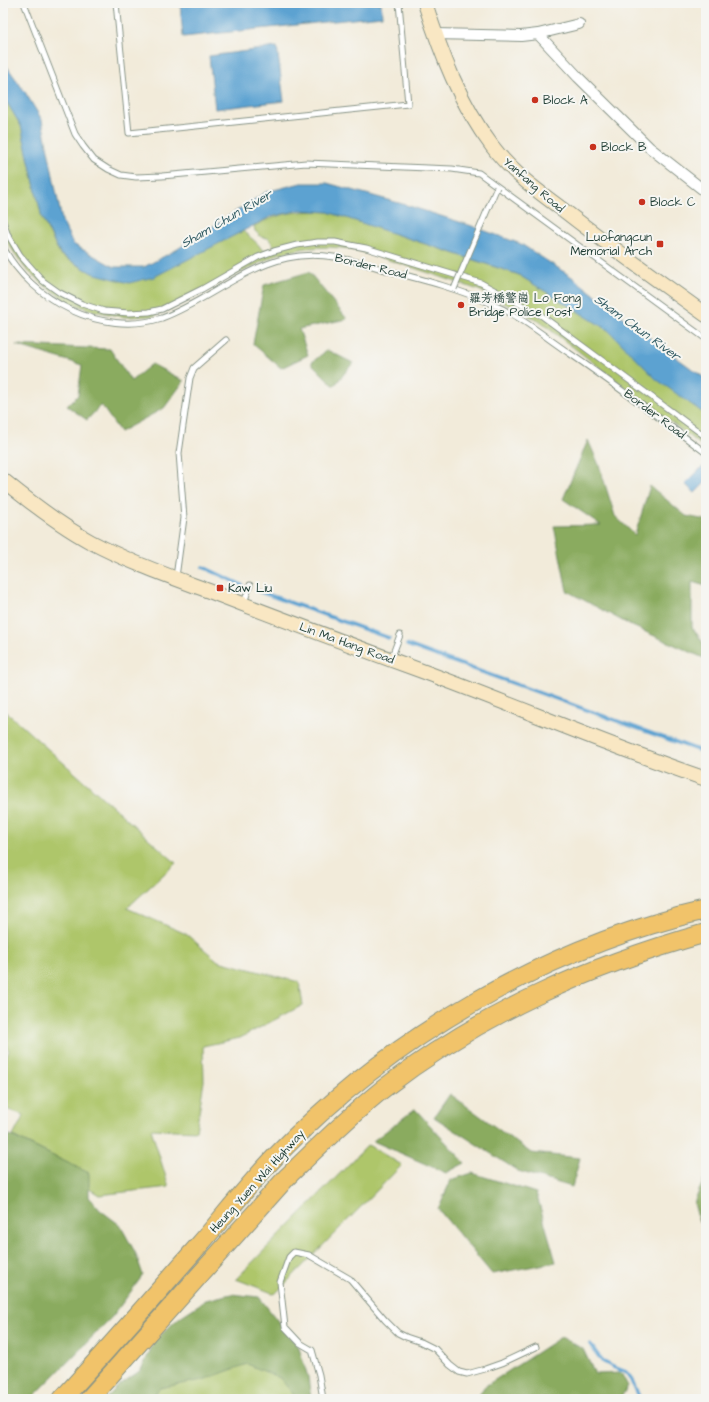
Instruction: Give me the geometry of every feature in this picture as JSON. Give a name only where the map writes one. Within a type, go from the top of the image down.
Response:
[{"type":"highway","name":"Heung Yuen Wai Highway","points":[[62,1399],[277,1156],[325,1110],[376,1068],[432,1028],[467,1006],[546,966],[587,948],[634,931],[704,910]]},
{"type":"highway","name":"Heung Yuen Wai Highway","points":[[89,1399],[287,1177],[320,1144],[383,1089],[448,1044],[526,1000],[591,970],[632,955],[706,933]]},
{"type":"street","name":"Yanfang Road","points":[[425,3],[435,34],[461,94],[478,127],[493,147],[513,168],[542,194],[706,315]]},
{"type":"street","points":[[435,34],[521,36],[538,34],[579,24]]},
{"type":"street","points":[[538,34],[578,77],[650,148],[706,192]]},
{"type":"street","name":"Lin Ma Hang Road","points":[[3,480],[46,513],[90,541],[126,560],[706,779]]},
{"type":"lane","points":[[24,3],[75,134],[94,160],[108,170],[121,175],[136,177],[306,163],[452,169],[479,173],[706,338]]},
{"type":"lane","points":[[116,3],[129,133],[408,104],[399,3]]},
{"type":"lane","points":[[454,289],[497,187]]},
{"type":"lane","points":[[3,221],[7,233],[20,255],[43,281],[60,293],[76,301],[104,310],[129,313],[149,312],[162,309],[202,289],[258,257],[296,245],[318,242],[336,242],[366,248],[481,283],[542,316],[706,437]]},
{"type":"lane","name":"Border Road","points":[[3,247],[21,274],[52,300],[68,309],[88,317],[119,322],[148,322],[162,318],[257,269],[279,261],[303,256],[328,256],[349,259],[454,289],[493,304],[525,323],[633,397],[706,453]]},
{"type":"lane","points":[[175,578],[178,571],[184,518],[179,453],[190,378],[194,368],[226,340]]},
{"type":"lane","points":[[243,604],[250,585]]},
{"type":"lane","points":[[391,659],[400,636]]},
{"type":"lane","points":[[323,1399],[319,1375],[312,1350],[300,1343],[285,1327],[280,1282],[289,1258],[294,1252],[309,1255],[350,1279],[385,1320],[398,1332],[406,1337],[422,1342],[435,1349],[459,1372],[467,1374],[485,1369],[502,1363],[536,1347]]},
{"type":"green space","points":[[3,96],[21,126],[42,218],[60,255],[92,273],[152,277],[243,231],[256,242],[262,250],[266,250],[275,247],[268,238],[261,237],[255,231],[254,226],[272,218],[290,213],[328,212],[519,275],[608,330],[658,380],[706,412],[706,449],[539,321],[479,290],[354,249],[330,247],[306,248],[278,254],[170,309],[153,316],[125,317],[93,311],[66,301],[44,285],[25,268],[9,245],[3,232]]},
{"type":"green space","points":[[309,272],[347,319],[299,329],[308,355],[281,368],[253,344],[264,285]]},
{"type":"green space","points":[[16,345],[110,349],[131,381],[152,364],[184,381],[164,408],[120,432],[101,405],[87,420],[67,406],[78,395],[82,365]]},
{"type":"green space","points":[[327,350],[353,363],[334,386],[311,363]]},
{"type":"green space","points":[[588,440],[599,465],[615,516],[635,535],[650,486],[686,516],[706,520],[706,586],[692,582],[692,627],[706,647],[706,659],[630,625],[567,591],[554,526],[601,525],[563,499]]},
{"type":"green space","points":[[3,709],[176,863],[127,908],[186,934],[218,961],[299,982],[303,1005],[240,1038],[203,1046],[204,1081],[196,1131],[151,1129],[169,1187],[99,1195],[88,1188],[88,1173],[13,1136],[24,1115],[3,1108],[3,1064],[9,1051],[3,1039]]},
{"type":"green space","points":[[450,1094],[531,1153],[580,1158],[572,1187],[518,1171],[434,1117]]},
{"type":"green space","points":[[415,1109],[465,1163],[446,1173],[373,1141]]},
{"type":"green space","points":[[3,1132],[89,1173],[89,1197],[100,1210],[120,1225],[135,1252],[143,1275],[112,1317],[31,1399],[3,1399]]},
{"type":"green space","points":[[368,1145],[402,1165],[275,1294],[236,1279]]},
{"type":"green space","points":[[472,1173],[536,1193],[556,1262],[492,1274],[438,1209],[451,1180]]},
{"type":"green space","points":[[706,1174],[706,1205],[699,1222],[694,1203]]},
{"type":"green space","points":[[231,1294],[259,1297],[299,1348],[308,1377],[311,1399],[297,1399],[280,1378],[247,1364],[203,1380],[159,1388],[152,1399],[106,1399],[118,1386],[141,1370],[155,1340],[180,1317],[206,1300]]},
{"type":"green space","points":[[561,1337],[583,1349],[595,1374],[621,1373],[628,1386],[620,1399],[477,1399],[484,1387]]},
{"type":"green space","points":[[247,1361],[270,1372],[284,1381],[301,1399],[150,1399],[156,1389],[203,1377]]},
{"type":"water","points":[[180,3],[381,3],[382,16],[183,37]]},
{"type":"water","points":[[277,47],[284,101],[215,109],[209,56]]},
{"type":"water","name":"Sham Chun River","points":[[3,61],[25,92],[42,120],[62,221],[73,244],[114,267],[144,267],[176,250],[266,192],[301,183],[327,183],[406,205],[469,225],[521,244],[572,277],[659,345],[706,379],[706,415],[656,379],[608,330],[517,274],[328,212],[300,210],[270,217],[154,277],[129,283],[92,273],[61,255],[42,218],[21,126],[3,96]]},
{"type":"water","points":[[702,467],[706,469],[706,482],[695,493],[685,484]]},
{"type":"waterway","points":[[203,567],[242,585]]},
{"type":"waterway","points":[[258,591],[389,638]]},
{"type":"waterway","points":[[407,645],[706,753]]},
{"type":"waterway","points":[[590,1344],[602,1361],[626,1372],[631,1378],[640,1399]]},
{"type":"place","name":"Block A","points":[[535,100]]},
{"type":"place","name":"Block B","points":[[593,147]]},
{"type":"place","name":"Block C","points":[[642,202]]},
{"type":"place","name":"Luofangcun Memorial Arch","points":[[660,244]]},
{"type":"place","name":"羅芳橋警崗 Lo Fong Bridge Police Post","points":[[461,305]]},
{"type":"place","name":"Kaw Liu","points":[[220,588]]}]
